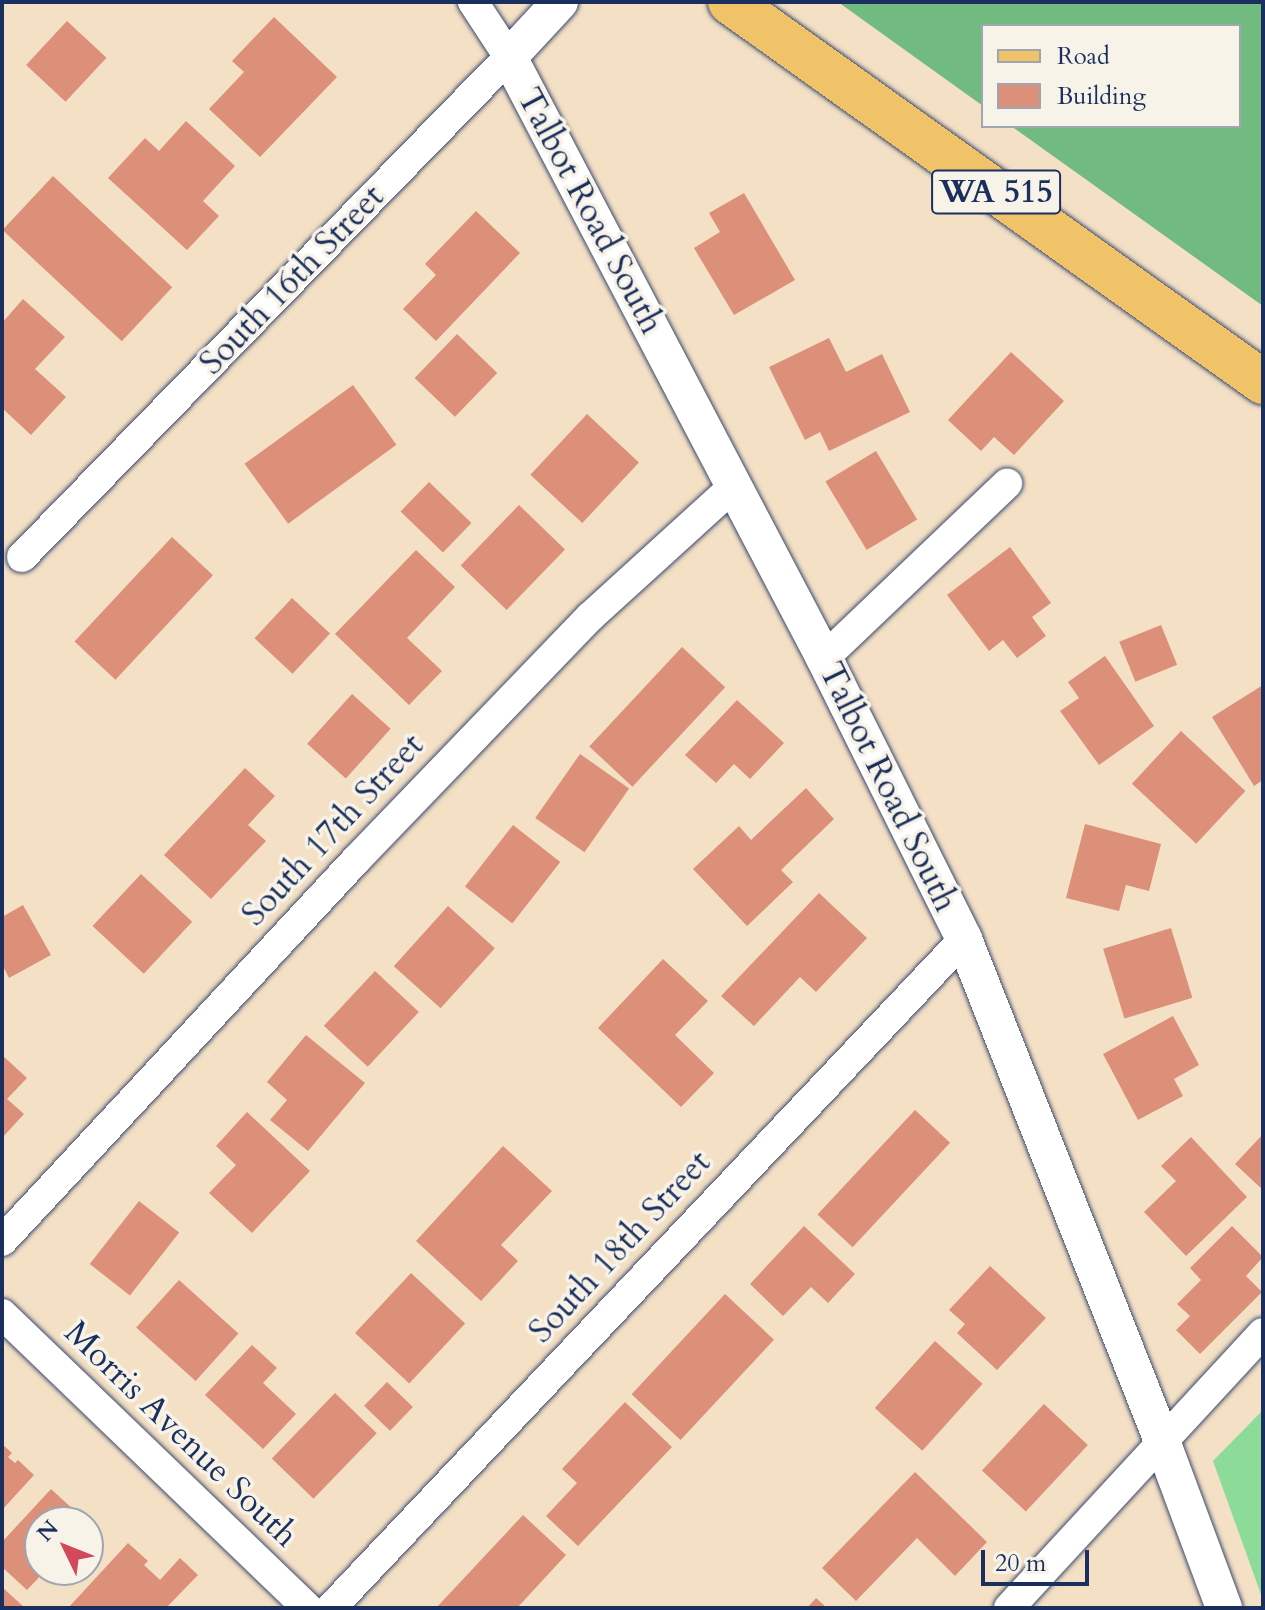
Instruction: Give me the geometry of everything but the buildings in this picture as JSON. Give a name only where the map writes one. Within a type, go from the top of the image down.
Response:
[{"type":"main road","name":"WA 515","points":[[730,2],[1263,382]]},
{"type":"street","name":"Talbot Road South","points":[[473,2],[509,57],[734,486],[964,939],[1162,1441],[1224,1608]]},
{"type":"street","name":"South 16th Street","points":[[22,557],[560,2]]},
{"type":"street","points":[[824,658],[1007,484]]},
{"type":"street","name":"South 17th Street","points":[[2,1241],[356,860],[579,628],[734,486]]},
{"type":"street","name":"South 18th Street","points":[[331,1608],[964,939]]},
{"type":"street","name":"Morris Avenue South","points":[[2,1314],[307,1608]]},
{"type":"street","points":[[1009,1608],[1263,1333]]},
{"type":"green space","points":[[838,2],[1263,2],[1263,306],[1014,128],[1241,128],[1241,24],[981,24],[981,105]]},
{"type":"green space","points":[[1263,1410],[1263,1600],[1213,1461]]}]
